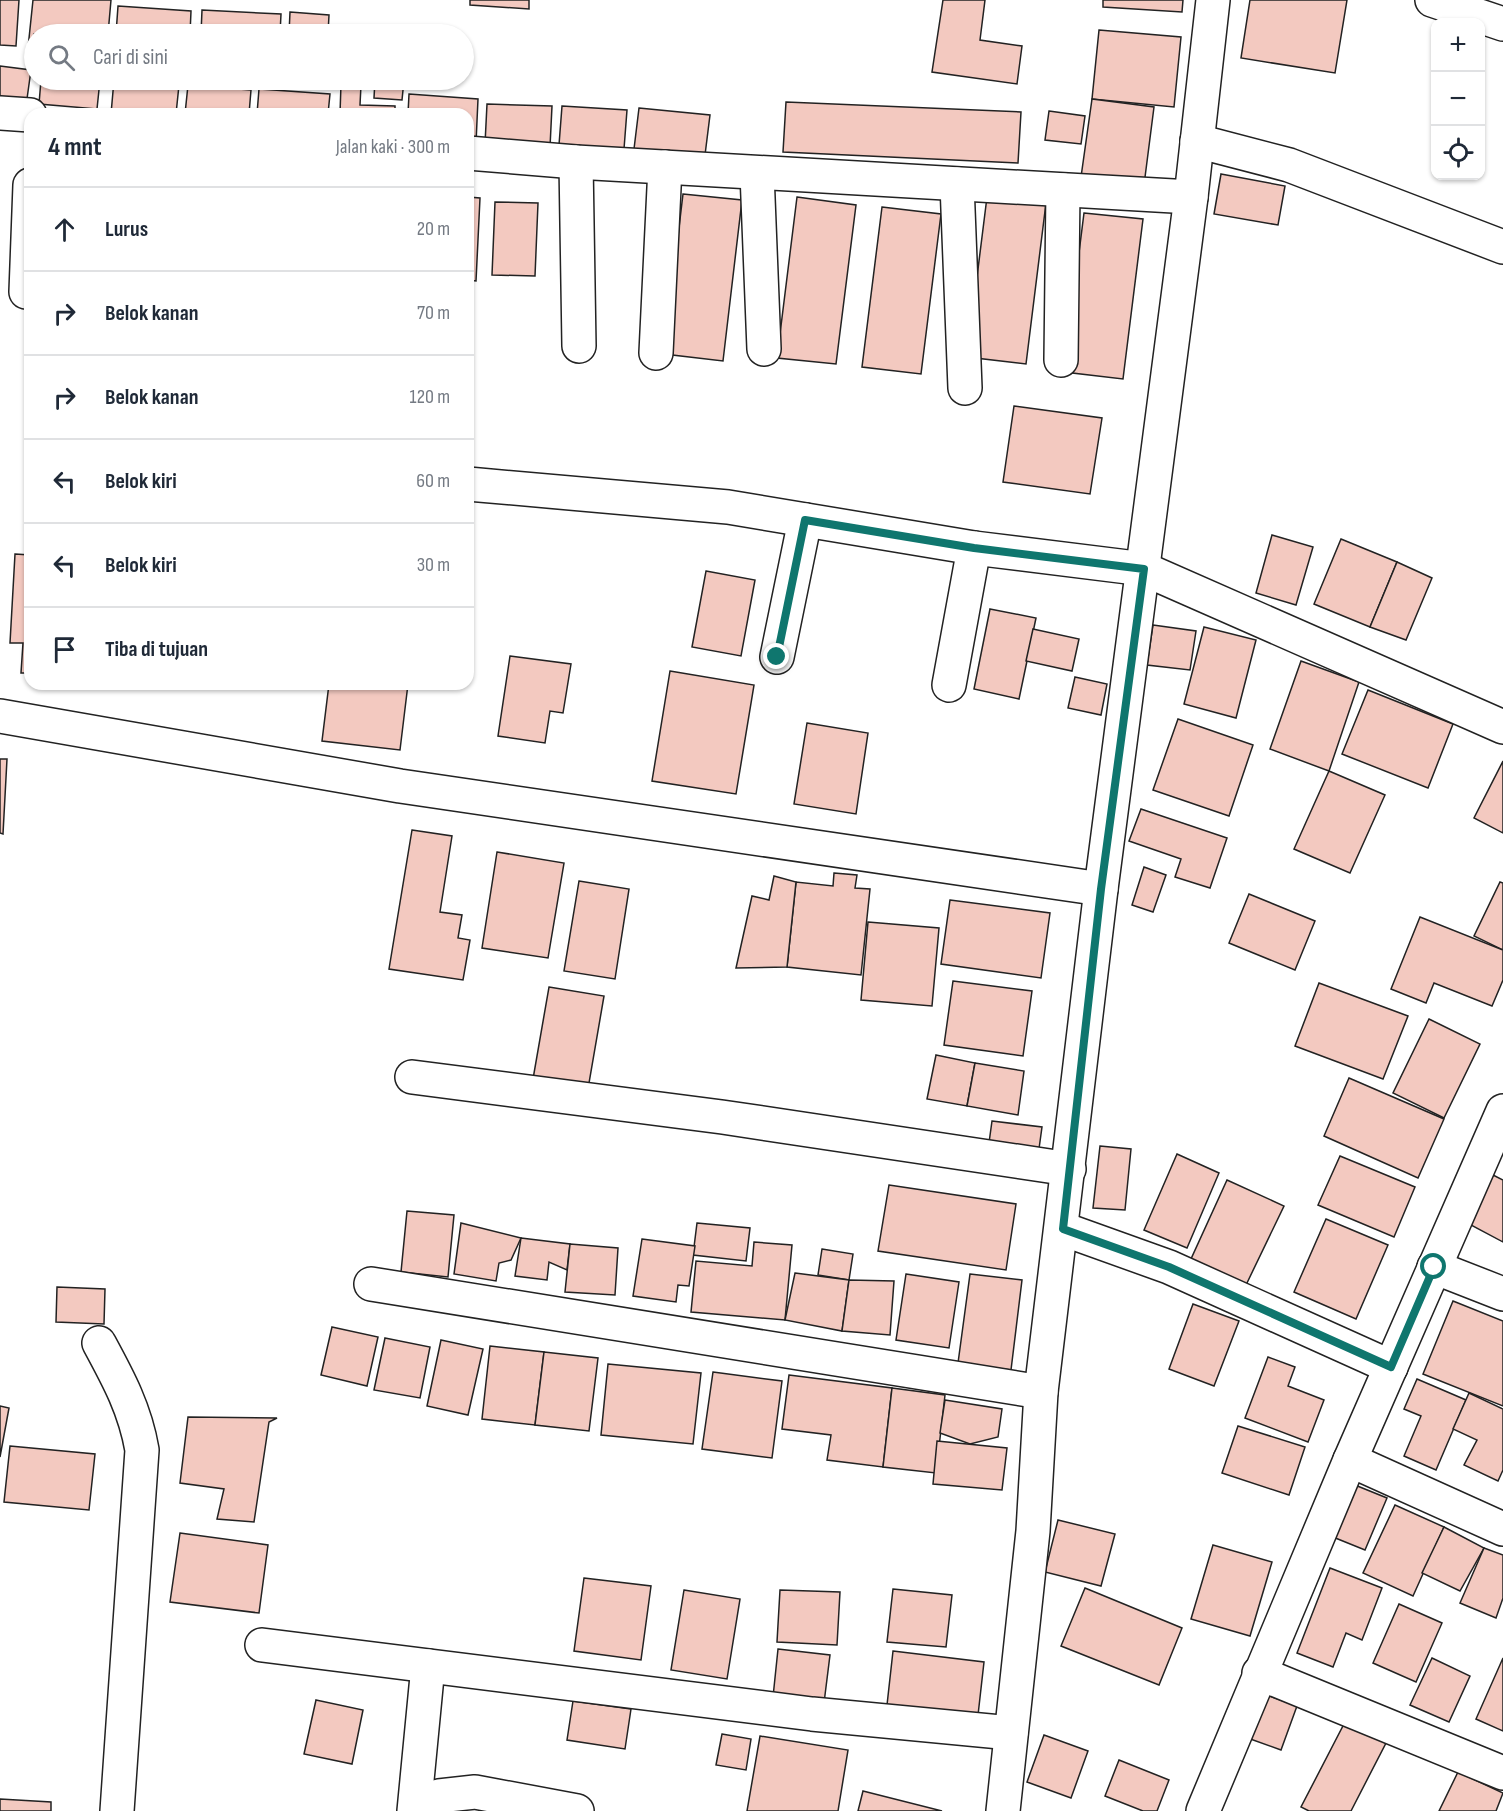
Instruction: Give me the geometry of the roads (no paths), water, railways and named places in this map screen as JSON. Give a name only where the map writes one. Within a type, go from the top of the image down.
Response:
[{"type":"street","points":[[1004,1811],[1033,1531],[1041,1392],[1063,1229],[1101,889],[1191,197],[1213,0]]},
{"type":"street","points":[[1432,0],[1503,24]]},
{"type":"street","points":[[0,112],[24,114]]},
{"type":"street","points":[[1197,141],[1289,165],[1503,247]]},
{"type":"street","points":[[474,154],[757,173],[1191,197]]},
{"type":"street","points":[[576,162],[579,346]]},
{"type":"street","points":[[656,353],[664,167]]},
{"type":"street","points":[[757,173],[764,349]]},
{"type":"street","points":[[957,184],[965,388]]},
{"type":"street","points":[[1061,360],[1063,190]]},
{"type":"street","points":[[474,485],[728,507],[974,548],[1144,569],[1503,727]]},
{"type":"street","points":[[777,657],[805,520]]},
{"type":"street","points":[[949,685],[974,548]]},
{"type":"street","points":[[0,716],[400,786],[1101,889]]},
{"type":"street","points":[[412,1077],[722,1117],[1070,1169]]},
{"type":"street","points":[[1203,1811],[1350,1460],[1503,1111]]},
{"type":"street","points":[[1063,1229],[1169,1267],[1391,1367]]},
{"type":"street","points":[[1434,1267],[1503,1294]]},
{"type":"street","points":[[371,1284],[1041,1392]]},
{"type":"street","points":[[99,1343],[126,1393],[138,1422],[142,1450],[117,1811]]},
{"type":"street","points":[[1350,1460],[1503,1529]]},
{"type":"street","points":[[262,1645],[812,1714],[1011,1733]]},
{"type":"street","points":[[416,1811],[428,1666]]},
{"type":"street","points":[[1259,1673],[1503,1773]]},
{"type":"street","points":[[416,1811],[439,1796],[475,1792],[577,1811]]}]
